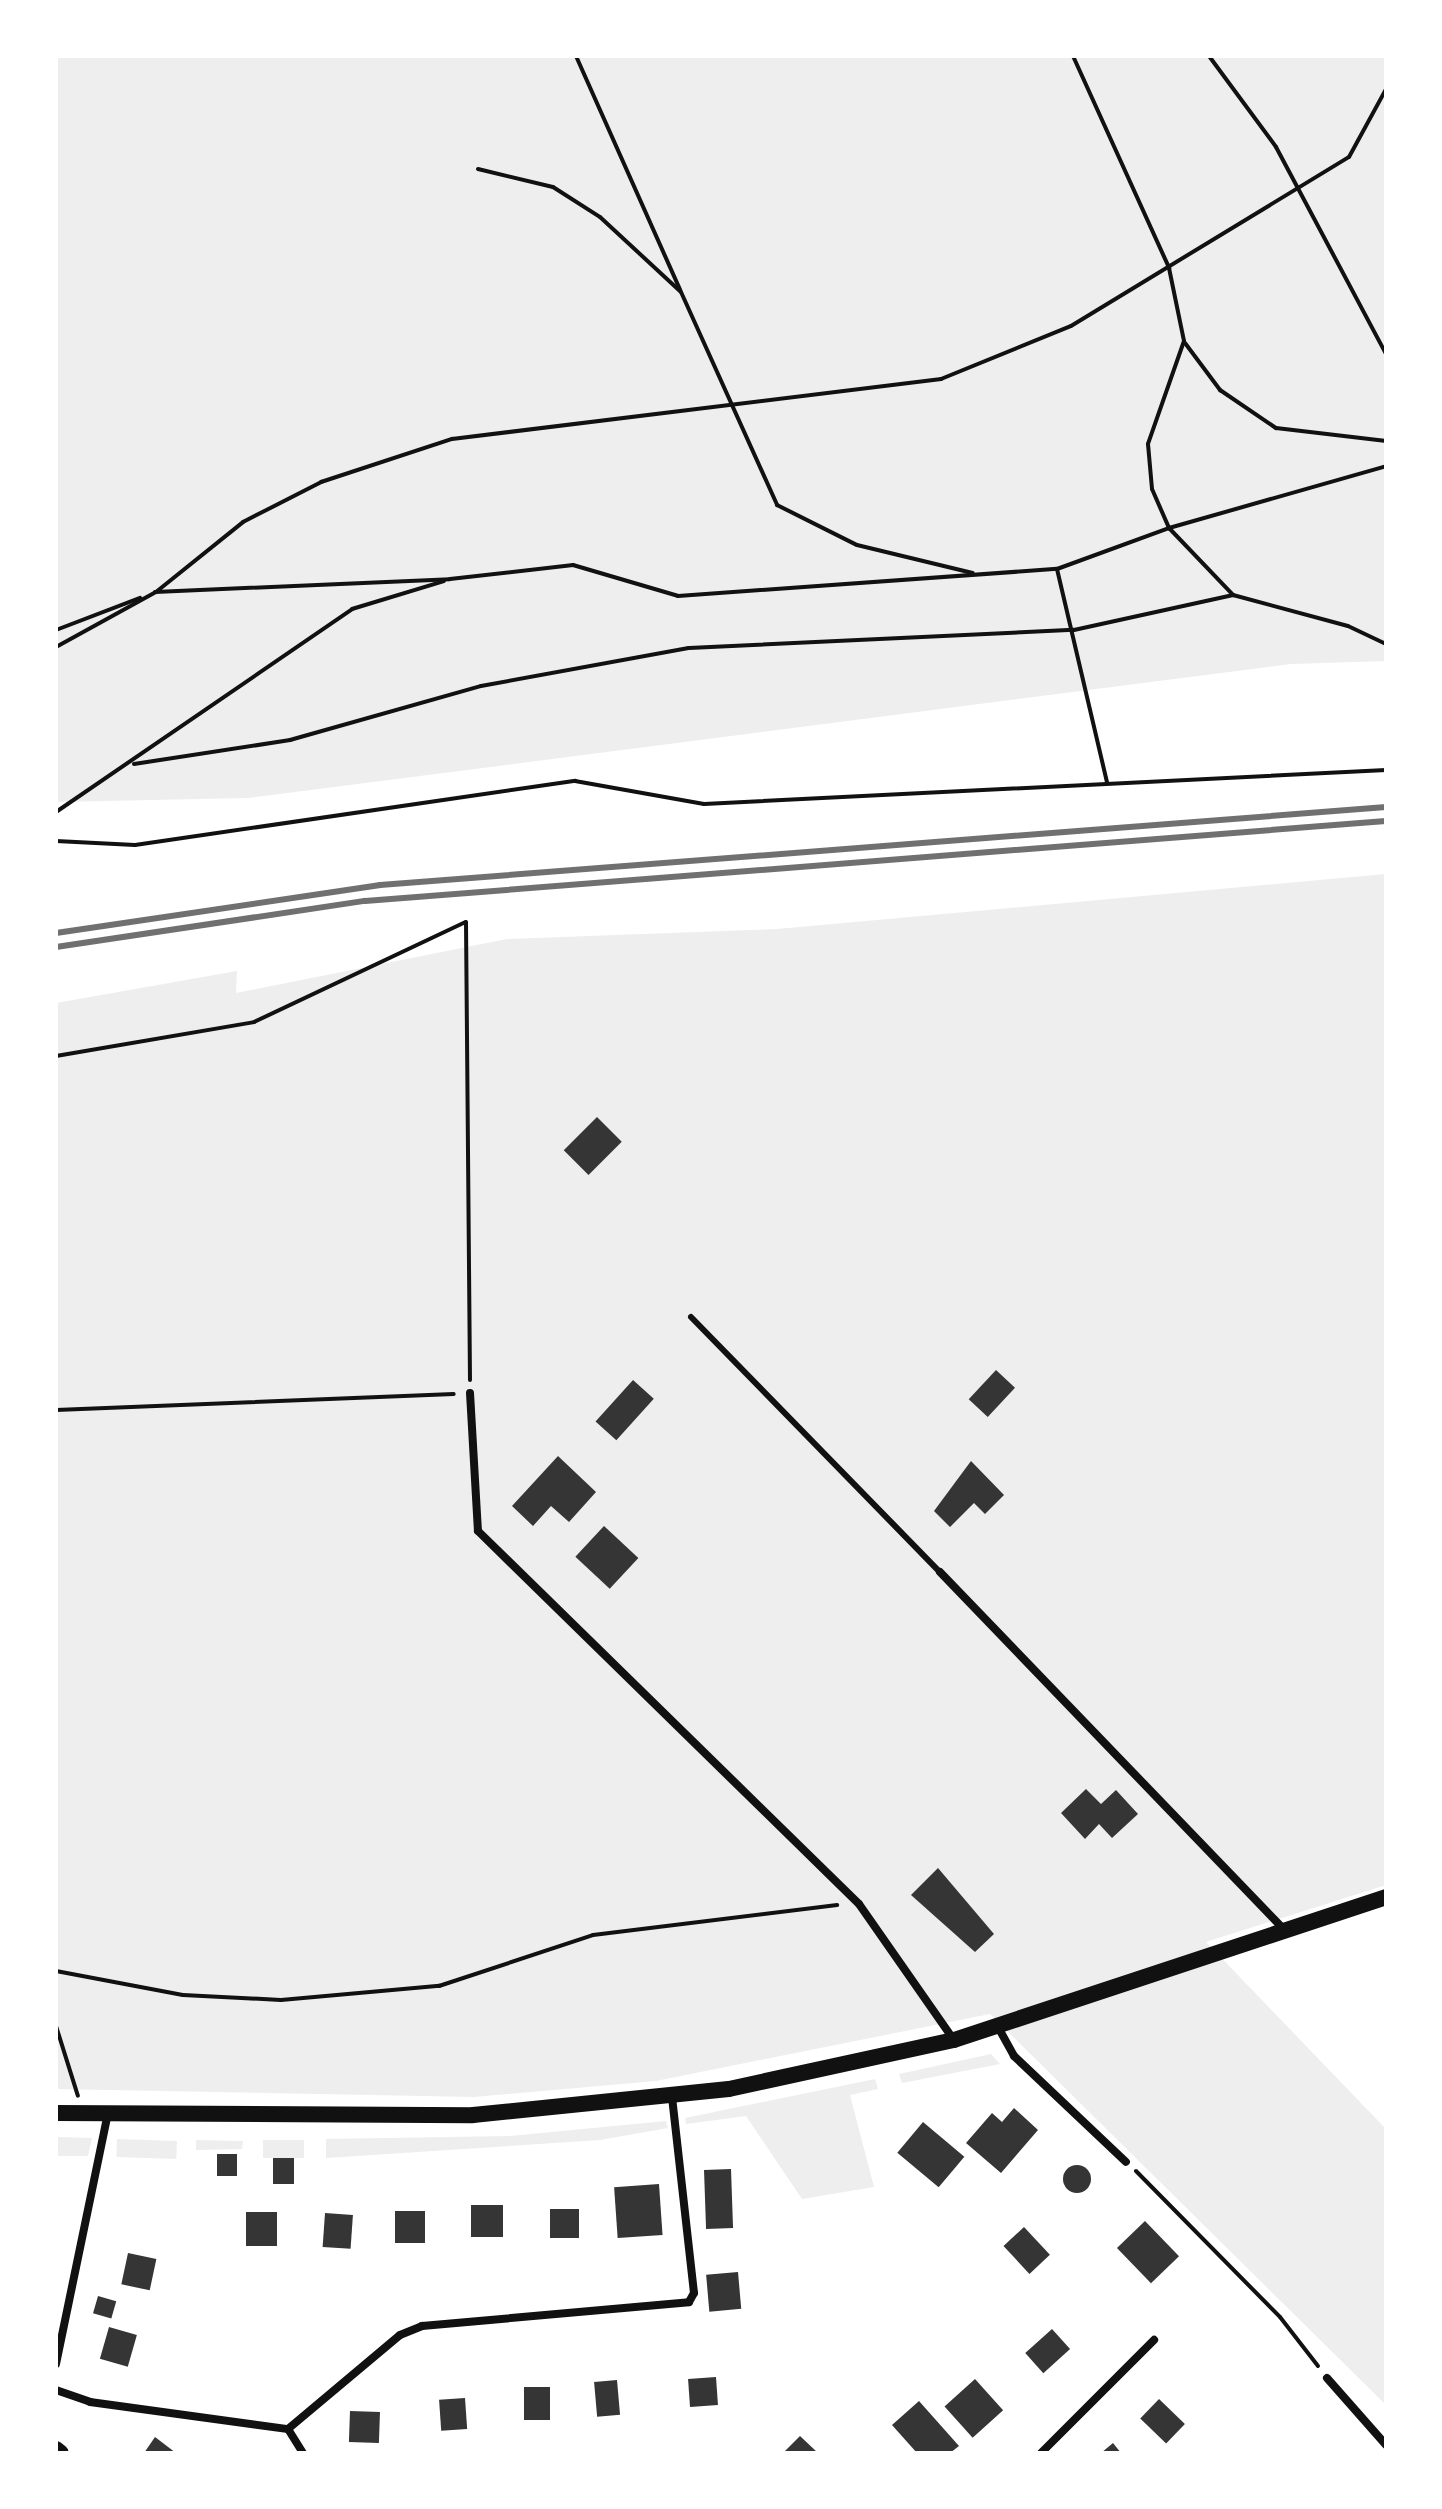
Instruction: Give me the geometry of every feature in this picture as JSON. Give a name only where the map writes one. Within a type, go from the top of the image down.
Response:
[{"type":"main road","points":[[56,2113],[473,2115],[672,2097],[954,2040],[1386,1897]]},
{"type":"main road","points":[[56,2449],[61,2453]]},
{"type":"street","points":[[470,1393],[478,1531],[859,1904],[954,2040]]},
{"type":"street","points":[[940,1572],[1285,1930]]},
{"type":"street","points":[[998,2027],[1014,2056],[1126,2162]]},
{"type":"street","points":[[56,2390],[90,2402],[288,2429],[400,2335],[422,2326],[689,2302],[694,2293],[672,2097]]},
{"type":"street","points":[[56,2364],[108,2114]]},
{"type":"street","points":[[1041,2453],[1154,2340]]},
{"type":"street","points":[[1327,2378],[1386,2445]]},
{"type":"street","points":[[288,2429],[303,2453]]},
{"type":"lane","points":[[691,1317],[940,1572]]},
{"type":"path","points":[[576,56],[681,292],[728,407],[777,505],[857,545],[979,574]]},
{"type":"path","points":[[1073,56],[1169,268],[1184,341],[1220,390],[1276,428],[1386,441]]},
{"type":"path","points":[[1209,56],[1299,188],[1386,354]]},
{"type":"path","points":[[56,647],[156,592],[243,522],[321,482],[452,439],[941,379],[1071,326],[1349,157],[1386,89]]},
{"type":"path","points":[[478,169],[553,187],[600,217],[681,292]]},
{"type":"path","points":[[1184,341],[1148,444],[1152,489],[1169,528],[1233,595]]},
{"type":"path","points":[[56,630],[156,592],[450,579],[573,565],[678,596],[1057,569],[1169,528],[1386,466]]},
{"type":"path","points":[[1057,569],[1074,630],[1107,782]]},
{"type":"path","points":[[56,812],[134,764],[208,702],[352,609],[450,579]]},
{"type":"path","points":[[134,764],[290,740],[481,686],[689,648],[1074,630],[1233,595],[1348,626],[1386,644]]},
{"type":"path","points":[[56,841],[135,845],[575,781],[704,804],[1386,770]]},
{"type":"path","points":[[56,1056],[254,1022],[466,922],[470,1393],[56,1410]]},
{"type":"path","points":[[56,1971],[183,1995],[281,2000],[439,1986],[593,1935],[778,1907],[859,1904]]},
{"type":"path","points":[[56,2026],[83,2114]]},
{"type":"path","points":[[1126,2162],[1280,2317],[1327,2378]]},
{"type":"shaded area","points":[[56,56],[1386,56],[1386,661],[1291,664],[249,798],[56,802]]},
{"type":"shaded area","points":[[1386,874],[1386,1885],[1206,1942],[1386,2129],[1386,2405],[990,2014],[656,2081],[474,2097],[56,2089],[56,1003],[237,971],[236,993],[507,939],[777,929]]},
{"type":"shaded area","points":[[991,2054],[1000,2064],[902,2083],[899,2074]]},
{"type":"shaded area","points":[[875,2079],[878,2089],[850,2095],[874,2187],[802,2199],[746,2116],[686,2124],[685,2118]]},
{"type":"shaded area","points":[[666,2121],[668,2128],[600,2140],[326,2158],[326,2139],[510,2136]]},
{"type":"shaded area","points":[[56,2137],[92,2138],[88,2156],[56,2156]]},
{"type":"shaded area","points":[[117,2139],[177,2141],[176,2159],[116,2157]]},
{"type":"shaded area","points":[[196,2140],[243,2141],[242,2149],[196,2150]]},
{"type":"shaded area","points":[[263,2140],[304,2140],[304,2158],[263,2158]]},
{"type":"building","points":[[597,1117],[622,1142],[589,1175],[564,1150]]},
{"type":"building","points":[[996,1370],[1015,1388],[988,1417],[969,1399]]},
{"type":"building","points":[[633,1380],[654,1399],[616,1440],[596,1422]]},
{"type":"building","points":[[558,1456],[596,1492],[569,1522],[551,1506],[533,1526],[512,1506]]},
{"type":"building","points":[[971,1461],[1004,1495],[985,1514],[974,1503],[950,1527],[934,1511]]},
{"type":"building","points":[[604,1526],[638,1558],[610,1589],[575,1557]]},
{"type":"building","points":[[1086,1789],[1101,1804],[1116,1790],[1138,1814],[1112,1838],[1099,1824],[1085,1839],[1061,1813]]},
{"type":"building","points":[[938,1868],[994,1934],[975,1952],[911,1895]]},
{"type":"building","points":[[1014,2108],[1038,2130],[1001,2173],[966,2143],[992,2113],[1002,2122]]},
{"type":"building","points":[[923,2122],[964,2157],[939,2187],[897,2153]]},
{"type":"building","points":[[217,2154],[237,2154],[237,2176],[217,2176]]},
{"type":"building","points":[[273,2158],[294,2158],[294,2184],[273,2184]]},
{"type":"building","points":[[1077,2165],[1087,2169],[1091,2179],[1087,2189],[1077,2193],[1067,2189],[1063,2179],[1067,2169]]},
{"type":"building","points":[[731,2169],[733,2228],[706,2229],[704,2170]]},
{"type":"building","points":[[659,2184],[663,2235],[618,2238],[614,2187]]},
{"type":"building","points":[[471,2205],[503,2205],[503,2237],[471,2237]]},
{"type":"building","points":[[550,2209],[579,2209],[579,2238],[550,2238]]},
{"type":"building","points":[[395,2211],[425,2211],[425,2243],[395,2243]]},
{"type":"building","points":[[246,2212],[277,2212],[277,2246],[246,2246]]},
{"type":"building","points":[[325,2213],[353,2215],[351,2249],[323,2247]]},
{"type":"building","points":[[1145,2221],[1179,2256],[1151,2283],[1117,2248]]},
{"type":"building","points":[[1024,2227],[1050,2255],[1029,2274],[1004,2246]]},
{"type":"building","points":[[128,2253],[156,2259],[150,2290],[121,2284]]},
{"type":"building","points":[[738,2272],[741,2309],[709,2312],[706,2275]]},
{"type":"building","points":[[98,2296],[116,2301],[111,2319],[93,2313]]},
{"type":"building","points":[[109,2327],[137,2335],[128,2367],[100,2359]]},
{"type":"building","points":[[1052,2329],[1070,2349],[1043,2373],[1025,2353]]},
{"type":"building","points":[[716,2377],[718,2405],[690,2407],[688,2379]]},
{"type":"building","points":[[975,2379],[1003,2410],[973,2438],[945,2406]]},
{"type":"building","points":[[617,2380],[620,2415],[597,2417],[594,2382]]},
{"type":"building","points":[[524,2387],[550,2387],[550,2420],[524,2420]]},
{"type":"building","points":[[465,2398],[467,2429],[441,2431],[439,2400]]},
{"type":"building","points":[[1159,2399],[1185,2424],[1166,2443],[1140,2418]]},
{"type":"building","points":[[919,2401],[959,2446],[950,2453],[917,2453],[892,2425]]},
{"type":"building","points":[[350,2411],[380,2412],[379,2443],[349,2442]]},
{"type":"building","points":[[800,2436],[818,2453],[783,2453]]},
{"type":"building","points":[[155,2437],[176,2453],[144,2453]]},
{"type":"building","points":[[1113,2443],[1121,2453],[1101,2453]]},
{"type":"railway","points":[[56,933],[380,885],[1386,807]]},
{"type":"railway","points":[[56,947],[365,901],[1386,821]]}]
